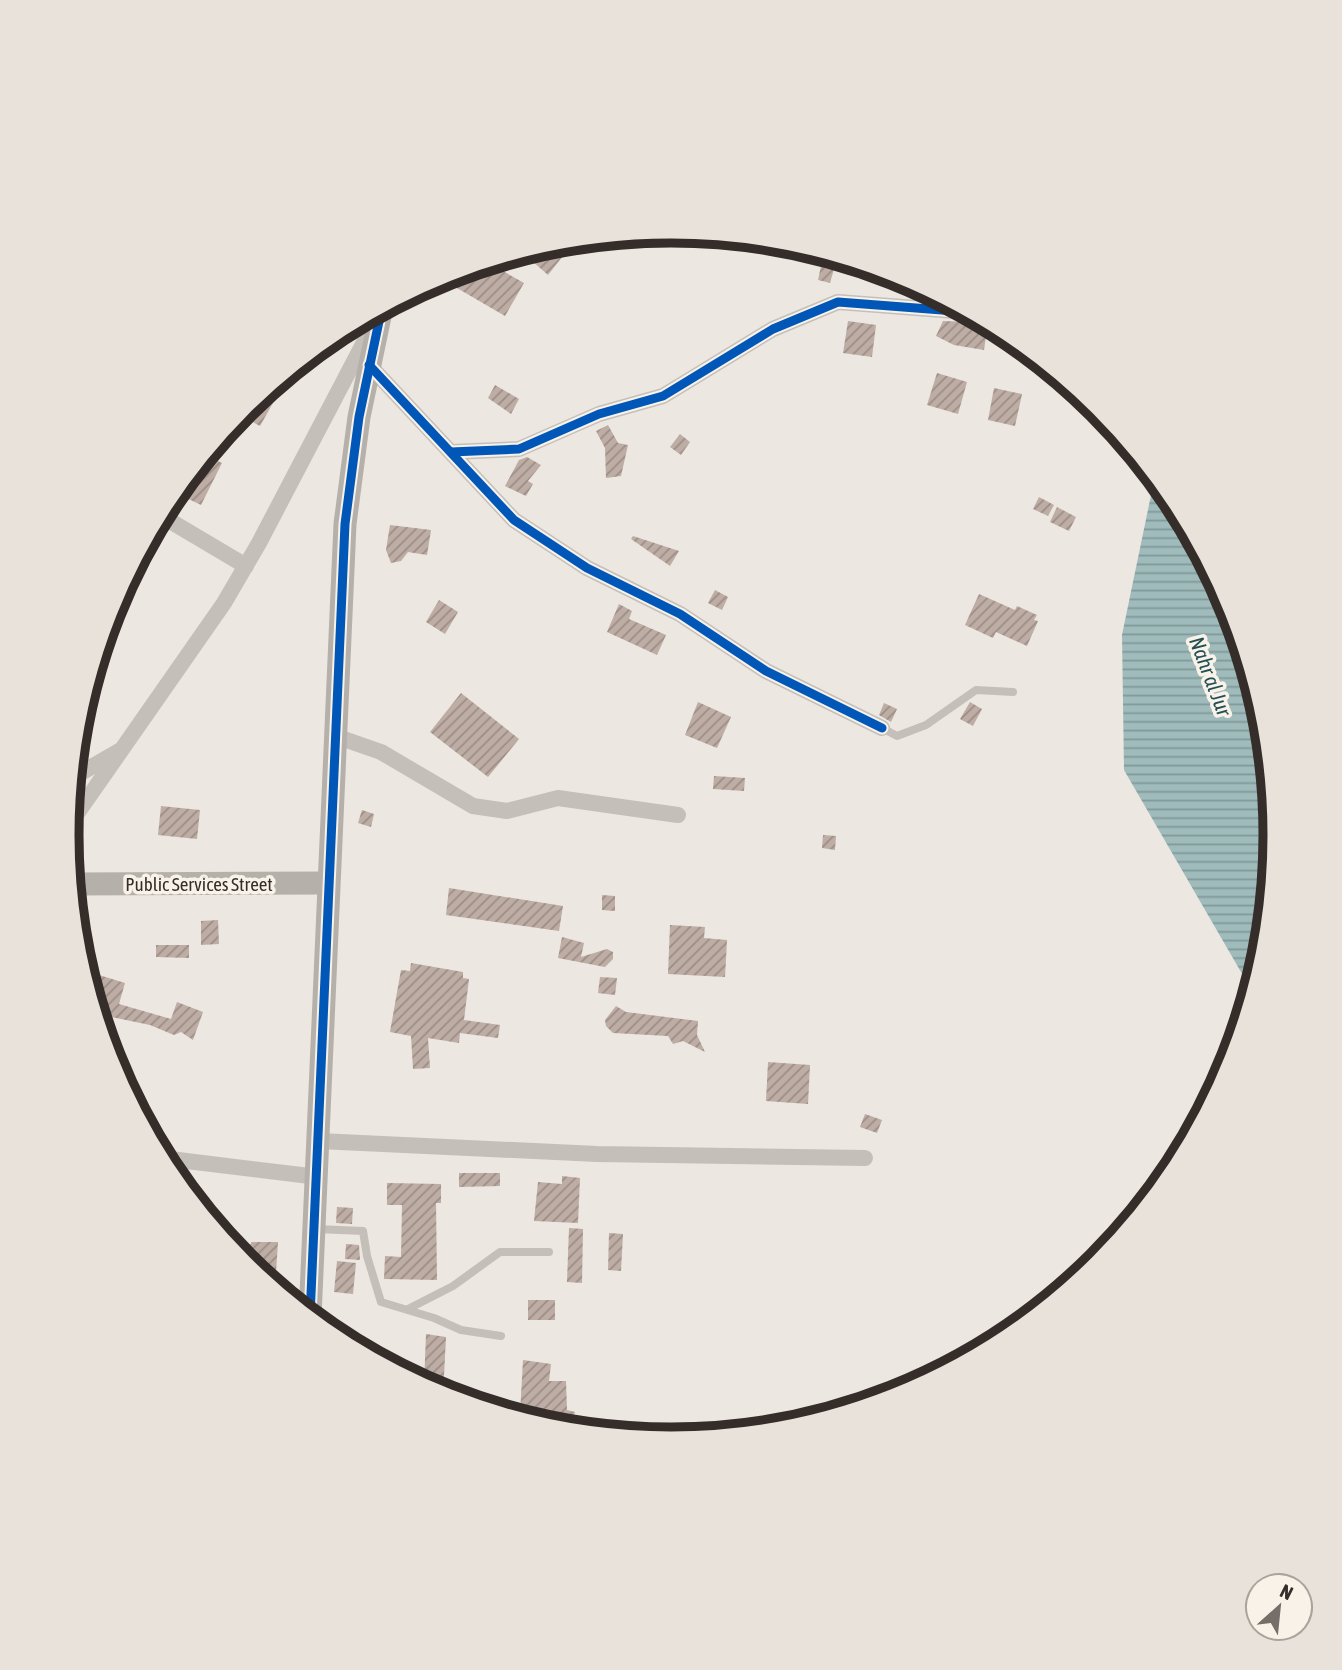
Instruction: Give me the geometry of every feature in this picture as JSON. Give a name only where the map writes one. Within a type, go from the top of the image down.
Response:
[{"type":"street","points":[[451,452],[519,449],[598,414],[663,396],[773,329],[838,302],[945,310]]},
{"type":"street","points":[[311,1305],[318,1177],[327,883],[338,737],[345,524],[369,365],[379,320]]},
{"type":"street","points":[[80,811],[126,747],[246,566],[375,322]]},
{"type":"street","points":[[369,365],[514,520],[587,568],[680,614],[766,671],[882,728]]},
{"type":"street","points":[[170,521],[246,566]]},
{"type":"street","points":[[338,737],[381,752],[473,806],[507,811],[558,797],[678,815]]},
{"type":"street","points":[[83,772],[126,747]]},
{"type":"street","name":"Public Services Street","points":[[81,884],[327,883]]},
{"type":"street","points":[[319,1140],[597,1154],[865,1158]]},
{"type":"street","points":[[176,1160],[318,1177]]},
{"type":"lane","points":[[882,728],[897,736],[926,725],[976,690],[1013,692]]},
{"type":"lane","points":[[314,1229],[363,1231],[367,1256],[381,1302],[408,1309],[461,1331],[501,1336]]},
{"type":"lane","points":[[408,1309],[453,1286],[500,1252],[549,1252]]},
{"type":"water","name":"Nahr al Jur","points":[[1152,490],[1184,539],[1218,608],[1232,645],[1252,719],[1262,796],[1262,874],[1252,951],[1245,979],[1124,770],[1122,635]]},
{"type":"building","points":[[559,253],[563,256],[548,275],[531,260]]},
{"type":"building","points":[[821,266],[834,269],[830,283],[818,280]]},
{"type":"building","points":[[499,269],[524,283],[505,316],[452,285]]},
{"type":"building","points":[[848,321],[876,325],[872,357],[843,353]]},
{"type":"building","points":[[943,321],[967,322],[986,334],[984,350],[954,345],[936,336]]},
{"type":"building","points":[[937,373],[967,382],[958,414],[927,405]]},
{"type":"building","points":[[495,385],[519,399],[511,414],[488,398]]},
{"type":"building","points":[[994,388],[1022,394],[1015,426],[988,420]]},
{"type":"building","points":[[279,391],[260,426],[249,420]]},
{"type":"building","points":[[608,425],[618,443],[628,445],[621,476],[606,478],[605,448],[596,431]]},
{"type":"building","points":[[680,434],[690,442],[681,455],[670,447]]},
{"type":"building","points":[[527,457],[541,465],[528,481],[533,484],[526,496],[505,486],[519,460]]},
{"type":"building","points":[[214,459],[222,463],[201,505],[185,497]]},
{"type":"building","points":[[1039,497],[1054,505],[1048,516],[1033,509]]},
{"type":"building","points":[[1057,507],[1076,517],[1069,531],[1050,522]]},
{"type":"building","points":[[390,525],[431,530],[427,555],[408,552],[401,561],[391,563],[386,550]]},
{"type":"building","points":[[633,536],[679,551],[670,566],[631,539]]},
{"type":"building","points":[[715,590],[728,597],[722,610],[708,603]]},
{"type":"building","points":[[979,594],[1015,610],[1017,606],[1037,615],[1034,620],[1038,621],[1027,646],[996,632],[993,638],[965,625]]},
{"type":"building","points":[[439,600],[458,612],[445,634],[426,622]]},
{"type":"building","points":[[619,604],[632,611],[629,619],[666,635],[657,655],[607,632]]},
{"type":"building","points":[[461,693],[519,739],[488,777],[430,732]]},
{"type":"building","points":[[698,702],[731,717],[717,748],[685,735]]},
{"type":"building","points":[[970,702],[982,709],[973,726],[960,719]]},
{"type":"building","points":[[884,703],[897,709],[891,722],[879,715]]},
{"type":"building","points":[[714,776],[745,778],[744,791],[713,789]]},
{"type":"building","points":[[161,806],[200,810],[197,839],[158,835]]},
{"type":"building","points":[[362,810],[374,814],[371,827],[358,823]]},
{"type":"building","points":[[823,835],[836,836],[835,850],[822,848]]},
{"type":"building","points":[[449,888],[563,906],[559,931],[446,915]]},
{"type":"building","points":[[602,895],[615,896],[615,911],[602,910]]},
{"type":"building","points":[[218,920],[219,944],[201,945],[201,921]]},
{"type":"building","points":[[670,925],[705,927],[704,938],[727,940],[725,977],[668,974]]},
{"type":"building","points":[[562,937],[584,943],[581,957],[607,949],[613,952],[613,959],[605,967],[558,958]]},
{"type":"building","points":[[156,945],[189,945],[189,958],[156,957]]},
{"type":"building","points":[[411,963],[463,972],[463,978],[469,979],[464,1020],[500,1025],[498,1038],[460,1033],[459,1043],[428,1038],[430,1068],[413,1069],[411,1036],[390,1032],[401,970],[410,971]]},
{"type":"building","points":[[99,975],[125,983],[119,1004],[171,1019],[177,1002],[203,1012],[193,1040],[181,1032],[174,1035],[150,1025],[107,1016],[97,980]]},
{"type":"building","points":[[600,977],[617,978],[615,995],[598,993]]},
{"type":"building","points":[[616,1006],[626,1012],[698,1021],[697,1035],[705,1052],[683,1041],[673,1044],[668,1036],[613,1033],[606,1026],[605,1020]]},
{"type":"building","points":[[768,1062],[810,1065],[808,1104],[766,1101]]},
{"type":"building","points":[[865,1114],[882,1120],[877,1133],[860,1127]]},
{"type":"building","points":[[459,1173],[500,1173],[500,1186],[459,1187]]},
{"type":"building","points":[[562,1176],[580,1178],[578,1223],[534,1221],[538,1182],[562,1184]]},
{"type":"building","points":[[387,1183],[441,1184],[441,1203],[436,1203],[437,1280],[384,1279],[385,1256],[401,1257],[402,1205],[387,1205]]},
{"type":"building","points":[[337,1207],[353,1208],[352,1224],[336,1223]]},
{"type":"building","points":[[569,1228],[583,1229],[582,1283],[567,1282]]},
{"type":"building","points":[[609,1233],[623,1234],[621,1271],[608,1270]]},
{"type":"building","points":[[278,1242],[276,1275],[243,1244]]},
{"type":"building","points":[[346,1244],[359,1245],[360,1260],[345,1259]]},
{"type":"building","points":[[337,1261],[356,1263],[353,1294],[334,1292]]},
{"type":"building","points":[[528,1300],[555,1300],[555,1320],[528,1320]]},
{"type":"building","points":[[426,1334],[446,1337],[444,1382],[424,1373]]},
{"type":"building","points":[[523,1360],[551,1364],[549,1381],[566,1381],[567,1410],[575,1412],[573,1419],[520,1408]]},
{"type":"cycle path","points":[[451,452],[519,449],[599,414],[663,396],[773,329],[838,302],[945,310]]},
{"type":"cycle path","points":[[311,1305],[345,524],[359,417],[379,320]]},
{"type":"cycle path","points":[[369,365],[514,520],[587,568],[680,614],[766,671],[882,728]]}]
